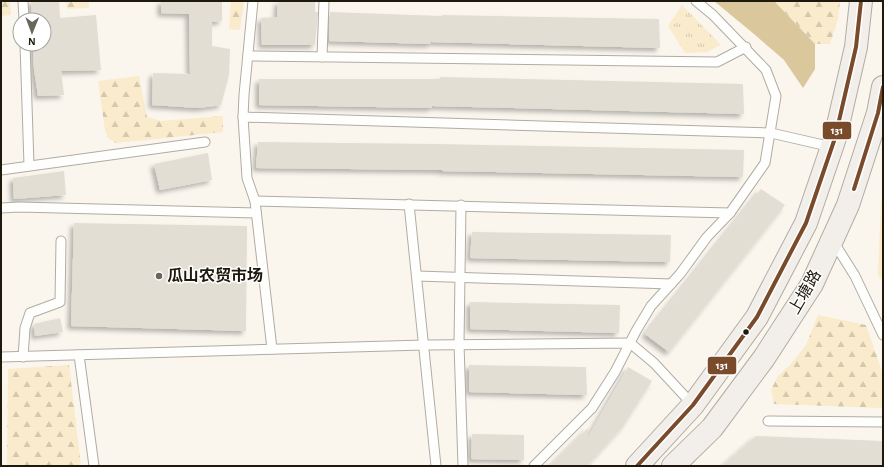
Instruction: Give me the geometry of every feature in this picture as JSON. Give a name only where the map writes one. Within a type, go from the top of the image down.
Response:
[{"type":"main road","name":"上塘路","points":[[637,466],[694,405],[758,317],[806,223],[832,147],[856,48],[861,1]]},
{"type":"main road","name":"上塘路","points":[[673,466],[712,428],[764,358],[812,284],[848,205],[878,113],[883,87]]},
{"type":"lane","points":[[23,1],[24,12]]},
{"type":"lane","points":[[254,1],[243,117],[247,178],[255,200],[272,349]]},
{"type":"lane","points":[[322,57],[324,1]]},
{"type":"lane","points":[[534,466],[592,408],[615,372],[651,306],[680,274],[707,236],[730,212],[765,163],[776,96],[766,70],[746,47],[713,15],[696,1]]},
{"type":"lane","points":[[248,56],[717,62],[746,47]]},
{"type":"lane","points":[[25,52],[29,165]]},
{"type":"lane","points":[[243,117],[770,133],[832,147]]},
{"type":"lane","points":[[1,170],[205,142]]},
{"type":"lane","points":[[255,200],[730,212]]},
{"type":"lane","points":[[409,204],[436,466]]},
{"type":"lane","points":[[461,205],[460,344],[462,466]]},
{"type":"lane","points":[[1,208],[19,207],[256,213]]},
{"type":"lane","points":[[833,240],[855,276],[883,335]]},
{"type":"lane","points":[[23,357],[25,328],[30,313],[60,302],[61,241]]},
{"type":"lane","points":[[417,276],[671,284]]},
{"type":"lane","points":[[1,357],[460,344],[630,343],[654,363],[694,405]]},
{"type":"lane","points":[[79,355],[94,466]]},
{"type":"lane","points":[[768,421],[883,422]]},
{"type":"green space","points":[[1,1],[10,1],[11,15],[1,16]]},
{"type":"green space","points":[[66,1],[89,1],[89,8],[67,9]]},
{"type":"green space","points":[[231,1],[244,1],[240,30],[229,29]]},
{"type":"green space","points":[[774,1],[840,1],[838,19],[830,44],[815,44]]},
{"type":"green space","points":[[682,5],[721,45],[707,52],[685,53],[668,26]]},
{"type":"green space","points":[[139,76],[147,117],[161,121],[223,116],[223,132],[116,143],[108,138],[105,130],[98,81]]},
{"type":"green space","points":[[881,200],[883,201],[883,282],[878,275]]},
{"type":"green space","points":[[818,315],[866,325],[883,374],[883,408],[774,404],[771,390],[778,376],[790,365],[806,345]]},
{"type":"green space","points":[[69,365],[81,466],[7,466],[8,369]]},
{"type":"shaded area","points":[[714,1],[774,1],[815,44],[815,69],[803,88],[784,60]]},
{"type":"building","points":[[31,1],[59,1],[60,18],[96,15],[101,70],[61,71],[64,95],[38,96],[33,52],[52,52],[52,12],[32,12]]},
{"type":"building","points":[[161,1],[222,1],[222,21],[212,22],[212,46],[230,49],[229,75],[221,105],[199,108],[152,105],[153,73],[190,74],[189,14],[161,13]]},
{"type":"building","points":[[278,1],[315,1],[315,12],[318,12],[315,45],[262,45],[261,18],[277,17]]},
{"type":"building","points":[[330,12],[442,16],[659,19],[660,48],[329,41]]},
{"type":"building","points":[[440,77],[743,84],[744,114],[432,106],[432,108],[259,105],[259,79],[440,79]]},
{"type":"building","points":[[258,142],[744,150],[743,177],[442,170],[256,168]]},
{"type":"building","points":[[208,153],[212,180],[160,190],[154,164]]},
{"type":"building","points":[[64,171],[66,195],[14,199],[13,178]]},
{"type":"building","points":[[761,189],[785,205],[669,352],[645,334]]},
{"type":"building","name":"瓜山农贸市场","points":[[74,223],[247,226],[246,331],[71,326]]},
{"type":"building","points":[[472,232],[671,235],[670,262],[470,258]]},
{"type":"building","points":[[470,302],[620,305],[619,333],[470,329]]},
{"type":"building","points":[[60,318],[63,332],[35,336],[34,324]]},
{"type":"building","points":[[469,365],[586,367],[587,395],[469,392]]},
{"type":"building","points":[[628,367],[652,381],[624,425],[587,466],[550,466],[588,428],[588,437]]},
{"type":"building","points":[[472,434],[524,435],[524,460],[471,459]]},
{"type":"building","points":[[756,436],[883,441],[883,466],[722,466]]},
{"type":"transit line","name":"131","points":[[637,466],[693,405],[757,317],[806,223],[835,138],[856,47],[861,1]]},
{"type":"transit line","name":"131","points":[[854,189],[878,113],[883,87]]},
{"type":"place","name":"瓜山农贸市场","points":[[159,276]]}]
